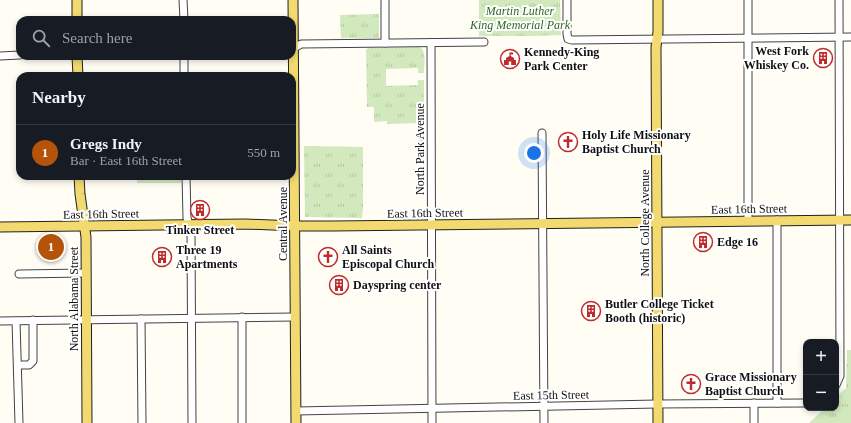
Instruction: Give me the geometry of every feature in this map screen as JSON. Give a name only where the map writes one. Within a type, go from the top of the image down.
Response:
[{"type":"main road","points":[[77,0],[77,16]]},
{"type":"main road","name":"Central Avenue","points":[[293,0],[293,16]]},
{"type":"main road","name":"North College Avenue","points":[[658,0],[658,32],[656,47],[658,423]]},
{"type":"main road","points":[[77,60],[78,72]]},
{"type":"main road","name":"Central Avenue","points":[[293,60],[293,72]]},
{"type":"main road","name":"North Alabama Street","points":[[79,180],[85,226],[87,423]]},
{"type":"main road","name":"Central Avenue","points":[[294,180],[296,423]]},
{"type":"main road","name":"East 16th Street","points":[[0,227],[189,224],[295,226],[431,225],[748,220],[851,220]]},
{"type":"street","points":[[183,0],[184,16]]},
{"type":"street","points":[[385,0],[385,43]]},
{"type":"street","points":[[567,0],[567,34],[568,39],[572,40],[851,37]]},
{"type":"street","points":[[748,0],[748,220]]},
{"type":"street","points":[[839,0],[839,378]]},
{"type":"street","points":[[296,48],[301,44],[484,42]]},
{"type":"street","name":"North Park Avenue","points":[[431,43],[432,423]]},
{"type":"street","points":[[0,56],[16,55]]},
{"type":"street","points":[[184,60],[184,72]]},
{"type":"street","points":[[542,133],[544,423]]},
{"type":"street","points":[[186,180],[186,218],[191,232],[192,423]]},
{"type":"street","points":[[776,220],[777,403]]},
{"type":"street","points":[[19,274],[86,273]]},
{"type":"street","points":[[0,321],[295,317]]},
{"type":"street","points":[[242,318],[242,423]]},
{"type":"street","points":[[141,319],[142,423]]},
{"type":"street","points":[[16,320],[19,423]]},
{"type":"street","points":[[18,365],[29,365],[33,361],[33,320]]},
{"type":"street","points":[[754,403],[754,423]]},
{"type":"street","name":"East 15th Street","points":[[296,411],[657,404],[803,403]]},
{"type":"green space","name":"Martin Luther King Memorial Park","points":[[479,0],[560,0],[561,35],[479,36]]},
{"type":"green space","points":[[379,14],[379,38],[341,38],[340,15]]},
{"type":"green space","points":[[420,47],[424,52],[424,73],[418,73],[418,68],[386,69],[386,86],[418,85],[418,80],[424,80],[424,164],[420,164],[419,123],[387,124],[387,121],[374,122],[374,107],[367,107],[366,50],[368,48]]},
{"type":"green space","points":[[304,146],[363,147],[362,218],[305,217]]},
{"type":"green space","points":[[137,180],[181,180],[181,183],[137,183]]},
{"type":"green space","points":[[847,350],[851,350],[851,423],[809,423],[822,411],[839,411],[839,394],[846,388]]},
{"type":"place","name":"West Fork Whiskey Co.","points":[[823,58]]},
{"type":"place","name":"Kennedy-King Park Center","points":[[510,59]]},
{"type":"place","name":"Holy Life Missionary Baptist Church","points":[[568,142]]},
{"type":"place","name":"Tinker Street","points":[[200,210]]},
{"type":"place","name":"Edge 16","points":[[703,242]]},
{"type":"place","name":"Gregs Indy","points":[[51,247]]},
{"type":"place","name":"Three 19 Apartments","points":[[162,257]]},
{"type":"place","name":"All Saints Episcopal Church","points":[[328,257]]},
{"type":"place","name":"Dayspring center","points":[[339,285]]},
{"type":"place","name":"Butler College Ticket Booth (historic)","points":[[591,311]]},
{"type":"place","name":"Grace Missionary Baptist Church","points":[[691,384]]}]
